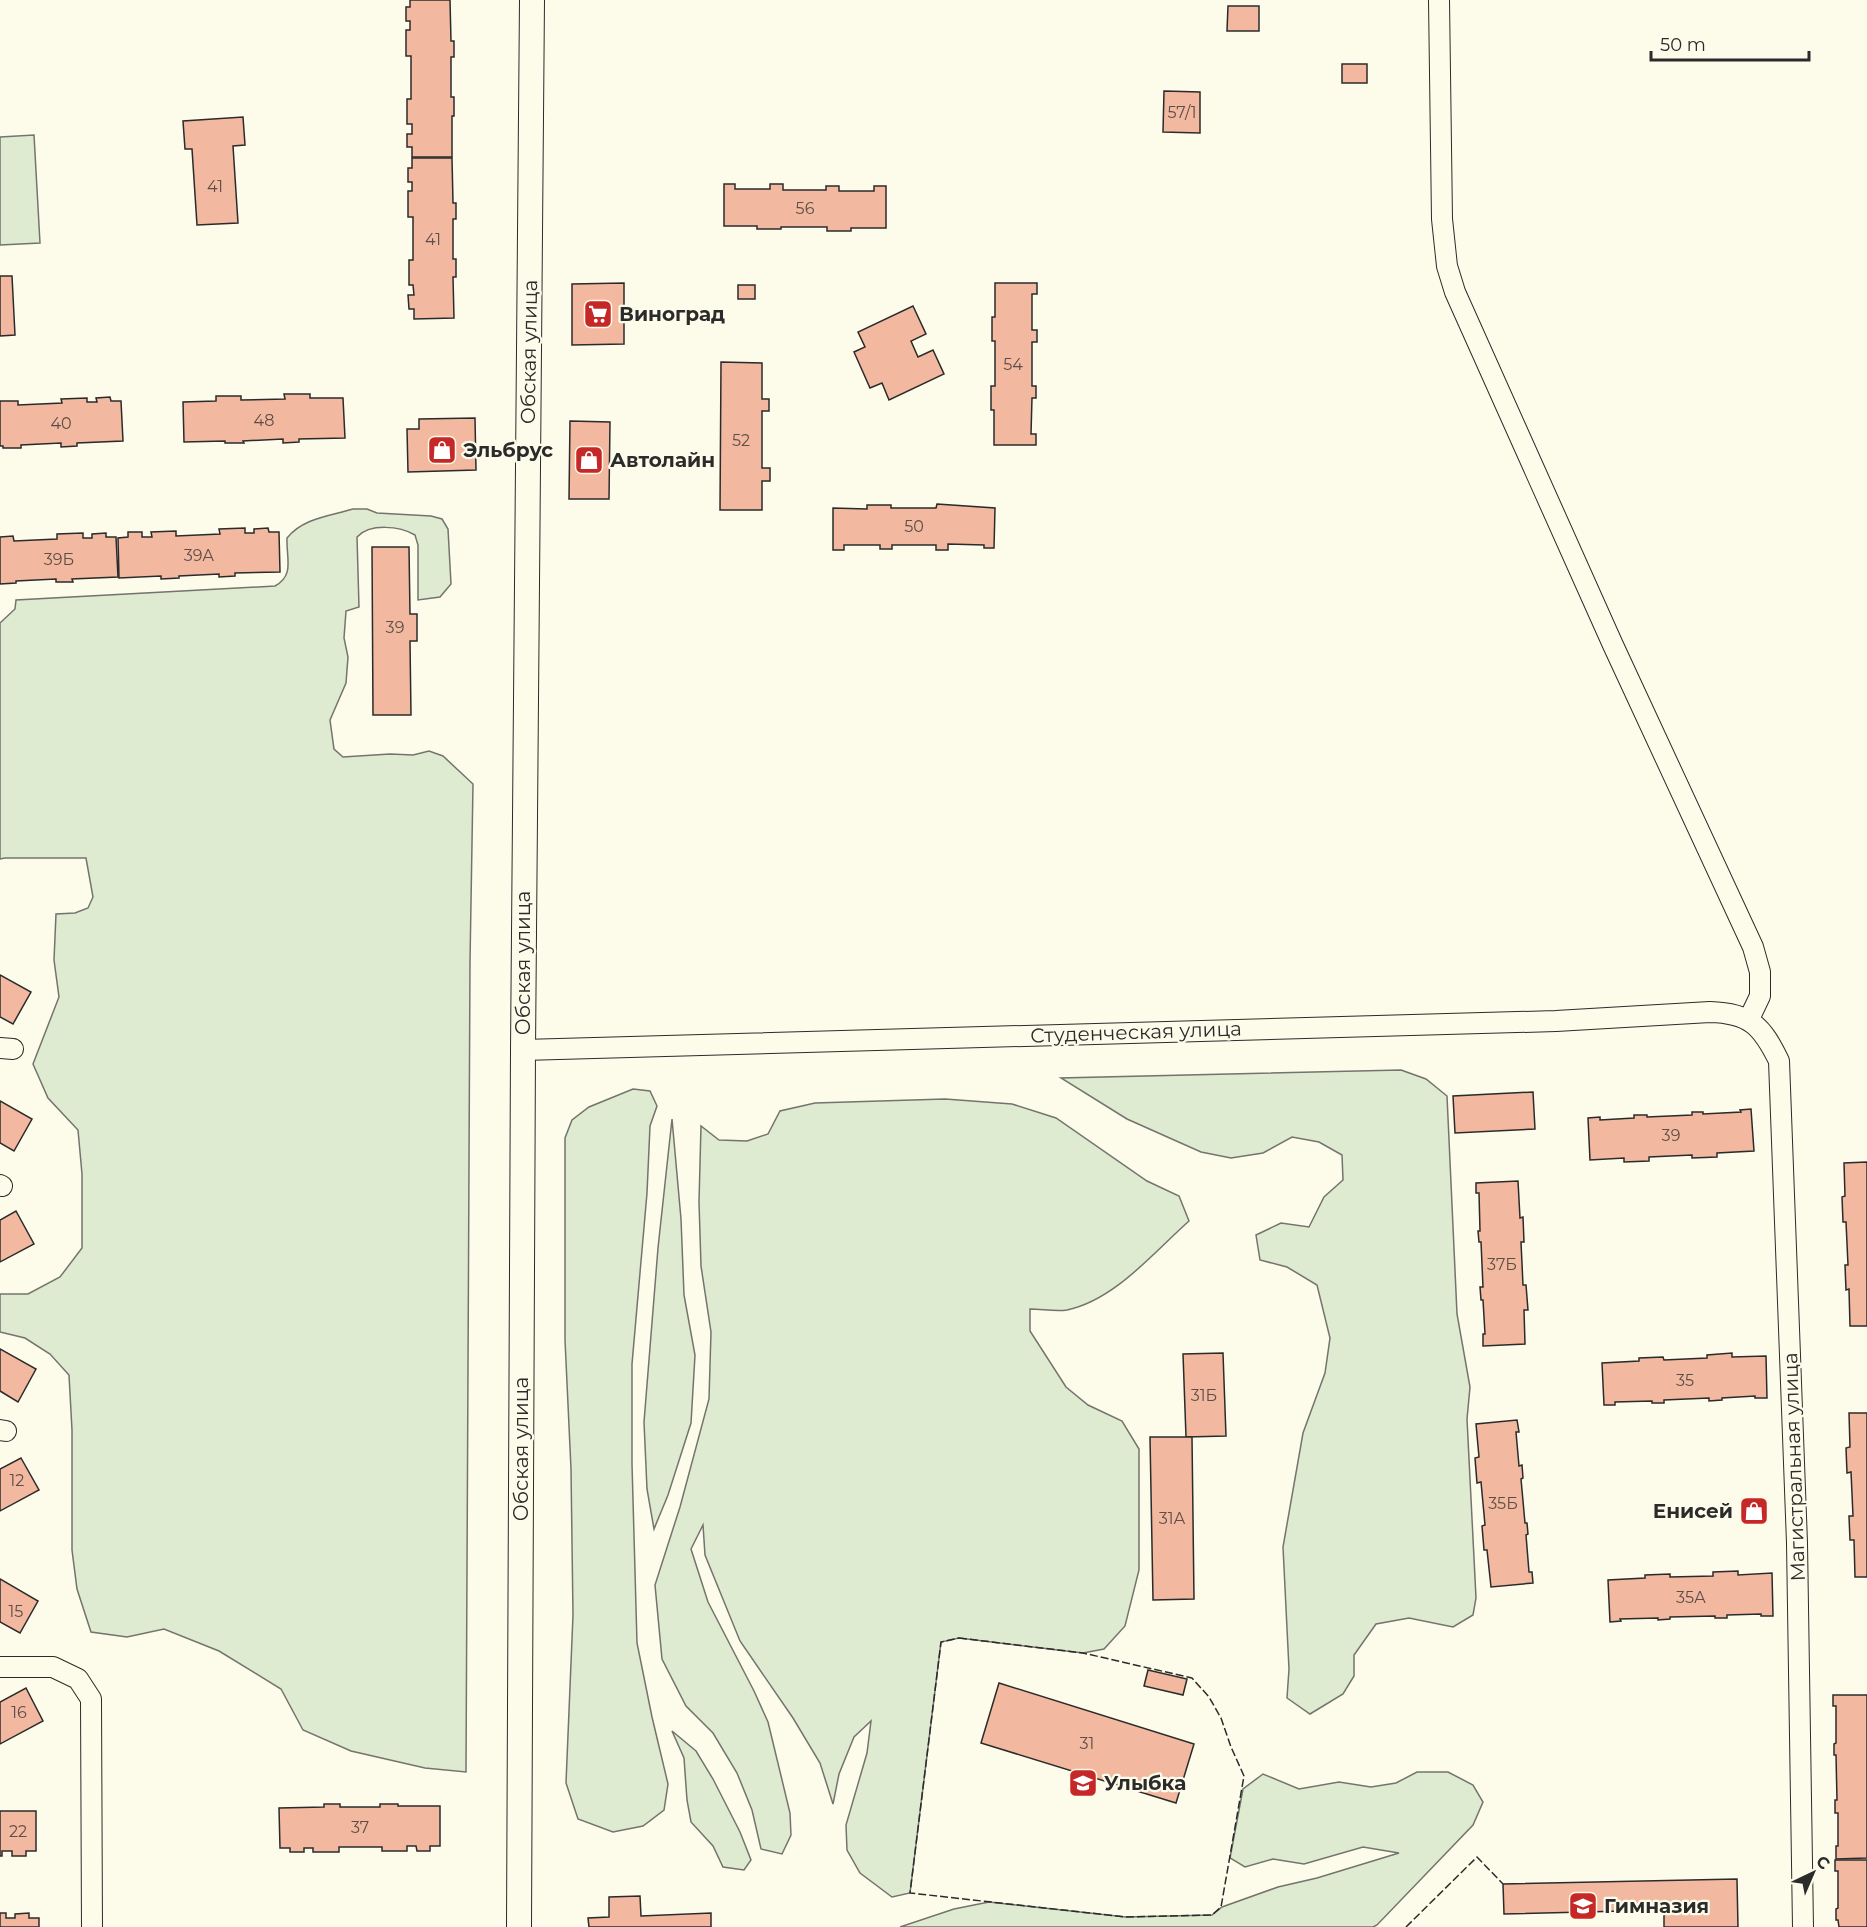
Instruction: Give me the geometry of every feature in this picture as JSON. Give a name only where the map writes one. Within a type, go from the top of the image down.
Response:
[{"type":"street","name":"Обская улица","points":[[519,1927],[523,1050],[532,0]]},
{"type":"street","points":[[1439,0],[1442,219],[1447,266],[1455,292],[1613,645],[1753,947],[1760,972],[1760,996],[1749,1019]]},
{"type":"street","name":"Студенческая улица","points":[[523,1050],[1544,1021],[1710,1012],[1726,1012],[1749,1019]]},
{"type":"street","name":"Магистральная улица","points":[[1749,1019],[1769,1039],[1779,1061],[1798,1554],[1803,1927]]},
{"type":"street","points":[[0,1667],[53,1667],[78,1678],[91,1699],[92,1927]]},
{"type":"green space","points":[[34,135],[40,243],[0,245],[0,137]]},
{"type":"green space","points":[[353,509],[442,519],[448,529],[451,584],[440,597],[418,600],[418,545],[415,535],[385,527],[369,530],[357,537],[359,607],[346,611],[344,638],[348,657],[346,683],[330,720],[334,749],[343,757],[413,755],[429,751],[443,756],[473,784],[466,1772],[425,1768],[351,1751],[303,1730],[281,1689],[219,1651],[164,1629],[127,1637],[91,1632],[77,1589],[72,1550],[72,1430],[69,1375],[50,1354],[25,1338],[0,1332],[0,1294],[28,1294],[60,1277],[82,1248],[82,1174],[78,1130],[48,1098],[33,1064],[59,997],[54,960],[56,914],[75,913],[88,908],[93,897],[86,858],[0,859],[0,623],[15,609],[16,600],[275,586],[285,577],[287,571],[287,538],[293,531],[317,519]]},
{"type":"green space","points":[[1401,1070],[1426,1079],[1447,1096],[1457,1314],[1470,1387],[1467,1419],[1476,1598],[1473,1615],[1453,1627],[1409,1618],[1376,1624],[1354,1655],[1354,1676],[1343,1694],[1310,1714],[1287,1698],[1289,1669],[1283,1547],[1303,1433],[1325,1373],[1330,1338],[1317,1285],[1287,1267],[1260,1260],[1256,1235],[1281,1223],[1309,1227],[1324,1197],[1343,1180],[1342,1155],[1319,1142],[1292,1137],[1263,1153],[1231,1158],[1201,1152],[1127,1119],[1061,1078]]},
{"type":"green space","points":[[633,1089],[650,1091],[657,1106],[650,1126],[647,1193],[632,1364],[637,1643],[668,1784],[664,1810],[643,1826],[613,1832],[578,1819],[566,1783],[573,1615],[571,1469],[565,1340],[565,1138],[572,1120],[589,1107]]},
{"type":"green space","points":[[945,1099],[1012,1104],[1056,1118],[1147,1181],[1179,1196],[1189,1221],[1117,1286],[1085,1305],[1054,1311],[1030,1309],[1030,1331],[1066,1387],[1088,1405],[1122,1421],[1139,1449],[1139,1570],[1125,1626],[1104,1649],[1083,1653],[959,1638],[941,1642],[910,1893],[892,1897],[860,1873],[847,1850],[846,1825],[867,1753],[871,1721],[854,1737],[839,1774],[833,1804],[820,1763],[793,1718],[740,1641],[705,1555],[703,1525],[691,1549],[708,1602],[768,1722],[790,1813],[791,1835],[782,1854],[761,1849],[752,1810],[737,1773],[713,1733],[686,1706],[662,1659],[655,1585],[680,1507],[709,1399],[711,1332],[701,1266],[699,1202],[701,1126],[719,1140],[747,1141],[768,1134],[780,1111],[815,1103]]},
{"type":"green space","points":[[672,1119],[681,1219],[684,1295],[695,1355],[691,1423],[668,1495],[654,1529],[647,1489],[644,1422],[658,1248]]},
{"type":"green space","points":[[672,1731],[696,1751],[713,1779],[740,1832],[751,1860],[744,1870],[723,1867],[713,1846],[691,1822],[684,1758]]},
{"type":"green space","points":[[1417,1772],[1448,1772],[1473,1785],[1483,1802],[1473,1825],[1373,1927],[900,1927],[954,1909],[989,1902],[1126,1917],[1212,1915],[1222,1907],[1278,1887],[1317,1878],[1399,1853],[1363,1847],[1304,1864],[1273,1859],[1245,1867],[1230,1858],[1243,1789],[1263,1774],[1299,1789],[1339,1782],[1371,1787],[1396,1783]]},
{"type":"building","points":[[410,0],[450,0],[451,41],[454,41],[454,57],[451,57],[451,97],[454,97],[452,157],[412,157],[412,147],[407,147],[407,134],[412,134],[412,124],[407,124],[407,99],[411,99],[411,56],[406,56],[406,30],[410,30],[410,21],[406,21],[406,7],[410,7]]},
{"type":"building","points":[[1228,6],[1259,6],[1259,31],[1227,31]]},
{"type":"building","points":[[1342,64],[1367,64],[1367,83],[1342,83]]},
{"type":"building","points":[[1164,91],[1200,92],[1200,133],[1163,132]]},
{"type":"building","points":[[243,117],[245,145],[233,146],[238,223],[197,225],[192,149],[185,149],[183,121]]},
{"type":"building","points":[[412,158],[452,158],[453,203],[456,203],[456,219],[453,219],[453,259],[456,259],[456,277],[453,277],[454,318],[414,319],[414,309],[409,309],[408,295],[414,295],[413,285],[409,285],[409,260],[413,260],[413,217],[408,217],[408,191],[412,191],[412,182],[408,182],[408,168],[412,168]]},
{"type":"building","points":[[724,184],[735,184],[735,189],[770,189],[770,184],[783,184],[783,190],[826,190],[826,186],[839,186],[839,191],[874,191],[874,186],[886,186],[886,228],[827,231],[827,227],[757,229],[757,226],[724,226]]},
{"type":"building","points":[[0,276],[12,276],[15,335],[0,336]]},
{"type":"building","name":"Виноград","points":[[624,283],[624,344],[572,345],[572,284]]},
{"type":"building","points":[[995,283],[1037,283],[1037,294],[1032,294],[1032,330],[1037,330],[1037,342],[1032,342],[1032,386],[1036,386],[1036,398],[1032,398],[1031,434],[1036,434],[1036,445],[994,445],[991,386],[995,386],[995,341],[992,341],[992,317],[995,317]]},
{"type":"building","points":[[738,285],[755,285],[755,299],[738,299]]},
{"type":"building","points":[[913,306],[926,334],[911,341],[918,357],[933,350],[944,374],[889,400],[882,383],[870,388],[854,352],[865,347],[858,332]]},
{"type":"building","points":[[721,362],[762,363],[762,399],[769,399],[769,411],[762,411],[762,468],[770,468],[770,481],[762,481],[762,510],[720,510]]},
{"type":"building","points":[[284,394],[310,394],[310,398],[343,398],[345,438],[299,439],[299,442],[283,443],[283,439],[243,441],[244,443],[184,442],[183,402],[216,401],[216,396],[241,396],[241,400],[285,399]]},
{"type":"building","points":[[110,397],[111,401],[121,401],[123,441],[77,443],[77,446],[61,447],[61,443],[21,445],[21,448],[0,446],[0,401],[18,401],[18,405],[62,403],[61,399],[87,398],[87,402],[97,402],[96,398]]},
{"type":"building","name":"Эльбрус","points":[[475,418],[476,470],[408,472],[407,429],[419,429],[419,419]]},
{"type":"building","name":"Автолайн","points":[[570,421],[610,422],[609,499],[569,499]]},
{"type":"building","points":[[937,504],[995,508],[994,548],[984,548],[984,545],[948,544],[948,550],[936,550],[936,545],[892,545],[892,549],[880,549],[880,545],[844,545],[844,550],[833,550],[833,508],[867,509],[867,505],[891,505],[891,508],[936,508]]},
{"type":"building","points":[[245,528],[245,533],[254,533],[254,529],[268,528],[269,532],[279,532],[280,572],[235,573],[235,576],[219,577],[219,574],[161,579],[161,576],[119,578],[118,538],[128,537],[128,532],[142,532],[142,537],[152,537],[151,532],[176,531],[176,536],[220,534],[219,529]]},
{"type":"building","points":[[83,533],[83,538],[92,538],[92,534],[106,533],[106,537],[116,537],[118,577],[72,579],[73,582],[56,582],[56,579],[0,584],[0,537],[13,536],[14,541],[57,539],[57,534]]},
{"type":"building","points":[[372,547],[409,547],[410,614],[417,614],[417,641],[410,641],[411,715],[373,715]]},
{"type":"building","points":[[0,975],[31,992],[13,1024],[0,1017]]},
{"type":"building","points":[[1533,1092],[1535,1129],[1455,1133],[1453,1096]]},
{"type":"building","points":[[0,1101],[32,1119],[14,1151],[0,1143]]},
{"type":"building","points":[[1751,1109],[1754,1151],[1717,1153],[1717,1157],[1692,1158],[1692,1155],[1649,1157],[1649,1161],[1624,1162],[1624,1158],[1590,1160],[1588,1118],[1600,1117],[1600,1120],[1634,1118],[1634,1115],[1647,1115],[1647,1117],[1692,1115],[1692,1112],[1703,1112],[1703,1114],[1741,1112],[1740,1110]]},
{"type":"building","points":[[1867,1162],[1867,1326],[1850,1326],[1849,1289],[1846,1290],[1845,1265],[1848,1265],[1846,1222],[1843,1222],[1842,1197],[1845,1196],[1844,1163]]},
{"type":"building","points":[[1518,1181],[1520,1218],[1523,1217],[1524,1242],[1521,1242],[1523,1285],[1526,1285],[1528,1310],[1524,1310],[1525,1344],[1483,1346],[1483,1334],[1485,1334],[1480,1287],[1483,1287],[1481,1242],[1479,1242],[1478,1231],[1480,1231],[1479,1193],[1476,1193],[1476,1183]]},
{"type":"building","points":[[16,1211],[34,1244],[0,1262],[0,1220]]},
{"type":"building","points":[[0,1349],[36,1369],[18,1402],[0,1391]]},
{"type":"building","points":[[1223,1353],[1226,1436],[1186,1437],[1183,1354]]},
{"type":"building","points":[[1732,1353],[1732,1357],[1766,1356],[1767,1398],[1755,1398],[1755,1396],[1709,1401],[1709,1398],[1664,1400],[1664,1403],[1615,1402],[1615,1405],[1604,1405],[1602,1363],[1639,1361],[1639,1358],[1663,1357],[1664,1360],[1707,1358],[1707,1355]]},
{"type":"building","points":[[1849,1413],[1867,1413],[1867,1577],[1855,1577],[1854,1540],[1850,1540],[1849,1516],[1853,1516],[1851,1472],[1847,1473],[1846,1448],[1850,1447]]},
{"type":"building","points":[[1517,1420],[1519,1466],[1522,1465],[1523,1478],[1521,1479],[1528,1534],[1526,1535],[1529,1572],[1532,1572],[1533,1583],[1491,1587],[1487,1550],[1484,1550],[1482,1526],[1485,1525],[1481,1482],[1477,1483],[1475,1458],[1479,1457],[1476,1424]]},
{"type":"building","points":[[1150,1437],[1192,1437],[1194,1599],[1153,1600]]},
{"type":"building","points":[[21,1458],[39,1490],[0,1511],[0,1469]]},
{"type":"building","name":"Енисей","points":[[1764,1500],[1767,1519],[1745,1522],[1742,1503]]},
{"type":"building","points":[[1738,1571],[1738,1575],[1772,1573],[1773,1616],[1761,1616],[1761,1614],[1727,1615],[1727,1618],[1670,1617],[1670,1619],[1658,1620],[1658,1618],[1620,1619],[1621,1621],[1610,1622],[1608,1580],[1670,1574],[1670,1577],[1713,1576],[1713,1572]]},
{"type":"building","points":[[0,1579],[38,1601],[20,1633],[0,1622]]},
{"type":"building","points":[[1148,1670],[1187,1679],[1183,1695],[1144,1686]]},
{"type":"building","points":[[999,1683],[1194,1744],[1176,1803],[981,1743]]},
{"type":"building","points":[[26,1688],[43,1721],[0,1744],[0,1702]]},
{"type":"building","points":[[1833,1695],[1867,1695],[1867,1858],[1836,1859],[1838,1813],[1835,1813],[1835,1800],[1837,1800],[1836,1755],[1834,1755],[1836,1706],[1833,1706]]},
{"type":"building","points":[[324,1804],[340,1804],[340,1807],[380,1807],[380,1804],[440,1806],[440,1846],[430,1846],[430,1851],[417,1851],[416,1846],[407,1846],[407,1851],[382,1851],[382,1847],[339,1847],[339,1852],[313,1852],[313,1848],[304,1848],[304,1852],[290,1852],[290,1848],[280,1848],[279,1808],[324,1807]]},
{"type":"building","points":[[0,1811],[36,1811],[36,1851],[26,1851],[26,1856],[12,1856],[12,1851],[2,1851],[2,1856],[0,1856]]},
{"type":"building","points":[[1835,1860],[1867,1860],[1867,1927],[1839,1927],[1838,1920],[1836,1920],[1838,1871],[1835,1871]]},
{"type":"building","points":[[1737,1879],[1738,1927],[1664,1927],[1664,1910],[1504,1914],[1503,1884]]},
{"type":"building","points":[[640,1896],[641,1916],[711,1913],[711,1927],[589,1927],[588,1918],[609,1917],[609,1897]]},
{"type":"building","points":[[0,1913],[6,1913],[6,1918],[15,1918],[15,1914],[29,1913],[29,1918],[39,1918],[39,1927],[0,1927]]},
{"type":"fence","points":[[959,1638],[1083,1653],[1192,1678],[1209,1697],[1221,1718],[1244,1776],[1221,1907],[1212,1915],[1126,1917],[910,1893],[941,1642],[959,1638]]},
{"type":"fence","points":[[1406,1927],[1477,1857],[1503,1884]]},
{"type":"place","name":"Виноград","points":[[598,314]]},
{"type":"place","name":"Эльбрус","points":[[442,450]]},
{"type":"place","name":"Автолайн","points":[[589,460]]},
{"type":"place","name":"Енисей","points":[[1754,1511]]},
{"type":"place","name":"Улыбка","points":[[1083,1783]]},
{"type":"place","name":"Гимназия","points":[[1583,1906]]}]
